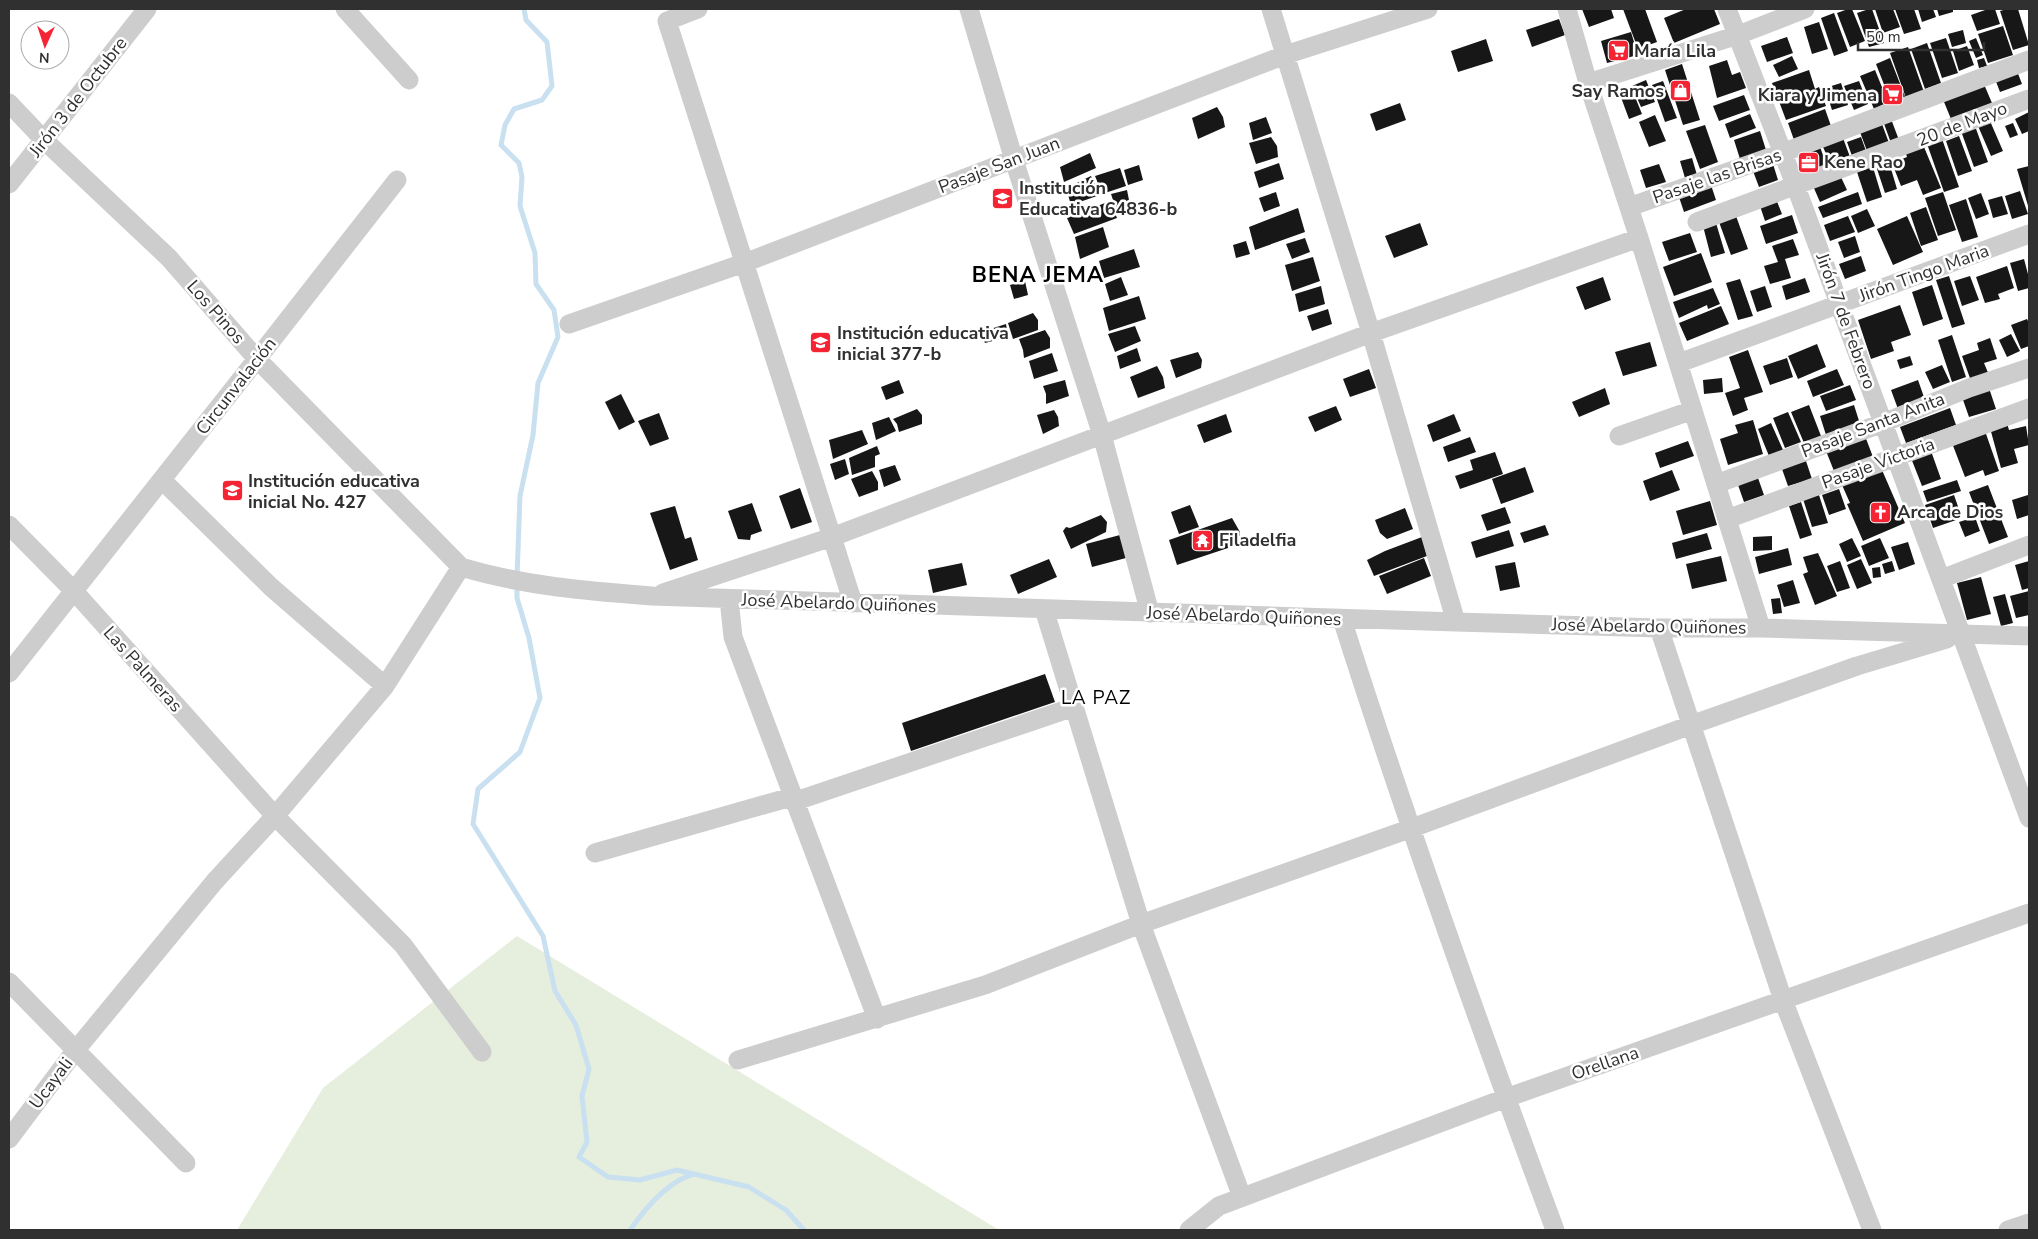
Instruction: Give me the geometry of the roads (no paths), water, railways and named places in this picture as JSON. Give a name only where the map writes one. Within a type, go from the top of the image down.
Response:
[{"type":"street","name":"Jirón 3 de Octubre","points":[[9,184],[146,9]]},
{"type":"street","points":[[345,9],[409,80]]},
{"type":"street","points":[[698,9],[667,22],[852,603]]},
{"type":"street","points":[[968,9],[1102,435],[1150,613]]},
{"type":"street","points":[[1271,9],[1371,333],[1456,622]]},
{"type":"street","name":"Pasaje San Juan","points":[[569,324],[744,263],[1285,55],[1428,9]]},
{"type":"street","points":[[1567,9],[1588,83],[1640,238],[1761,628]]},
{"type":"street","name":"Jirón 7 de Febrero","points":[[1727,9],[1840,304],[2029,818]]},
{"type":"street","points":[[1588,83],[1738,35],[1805,9]]},
{"type":"street","name":"Pasaje las Brisas","points":[[1629,207],[1782,153],[2029,60]]},
{"type":"street","name":"20 de Mayo","points":[[1697,222],[1796,187],[2029,99]]},
{"type":"street","name":"Los Pinos","points":[[9,104],[44,140],[169,258],[258,359],[461,567]]},
{"type":"street","name":"Circunvalación","points":[[9,673],[397,180]]},
{"type":"street","name":"Jirón Tingo Maria","points":[[1678,363],[2029,234]]},
{"type":"street","points":[[652,596],[832,536],[1371,333],[1640,238]]},
{"type":"street","name":"Pasaje Santa Anita","points":[[1716,484],[1883,423],[1969,388],[2029,368]]},
{"type":"street","name":"Pasaje Victoria","points":[[1727,519],[2029,408]]},
{"type":"street","points":[[1619,436],[1693,410]]},
{"type":"street","points":[[162,480],[271,587],[385,686]]},
{"type":"street","name":"Las Palmeras","points":[[9,525],[74,591],[275,816],[403,945],[482,1052]]},
{"type":"street","points":[[1941,579],[2029,545]]},
{"type":"street","name":"José Abelardo Quiñones","points":[[461,567],[490,576],[535,586],[652,596],[1342,619],[2029,636]]},
{"type":"street","name":"Ucayali","points":[[9,1139],[74,1050],[215,881],[275,816],[385,686],[461,567]]},
{"type":"street","points":[[729,599],[733,637],[792,799],[876,1019]]},
{"type":"street","points":[[1044,609],[1141,924],[1242,1197]]},
{"type":"street","points":[[1342,619],[1506,1098],[1555,1230]]},
{"type":"street","points":[[1659,628],[1784,1000],[1872,1230]]},
{"type":"street","points":[[738,1060],[985,985],[1141,924],[1412,828],[1691,725],[1857,666],[1963,635]]},
{"type":"street","points":[[595,853],[792,799],[1074,708]]},
{"type":"street","name":"Orellana","points":[[1188,1230],[1219,1206],[1242,1197],[1506,1098],[2029,913]]},
{"type":"street","points":[[9,982],[186,1163]]},
{"type":"street","points":[[2008,1230],[2029,1223]]},
{"type":"waterway","points":[[517,577],[520,496],[533,435],[538,383],[558,337],[554,310],[536,284],[535,253],[520,206],[522,177],[519,163],[501,145],[505,125],[514,109],[542,100],[552,86],[547,42],[526,20],[524,9]]},
{"type":"waterway","points":[[517,585],[517,598],[529,638],[540,698],[520,752],[478,789],[473,824],[543,936],[555,991],[576,1025],[589,1069],[582,1096],[587,1142],[579,1157],[608,1177],[640,1180],[677,1170],[749,1187],[786,1210],[804,1230]]},
{"type":"waterway","points":[[630,1230],[658,1197],[675,1183],[694,1174]]},
{"type":"place","name":"María Lila","points":[[1618,51]]},
{"type":"place","name":"Say Ramos","points":[[1680,91]]},
{"type":"place","name":"Kiara y Jimena","points":[[1893,95]]},
{"type":"place","name":"Kene Rao","points":[[1808,162]]},
{"type":"place","name":"Institución Educativa 64836-b","points":[[1003,198]]},
{"type":"place","name":"Institución educativa inicial 377-b","points":[[821,343]]},
{"type":"place","name":"Institución educativa inicial No. 427","points":[[232,491]]},
{"type":"place","name":"Arca de Dios","points":[[1881,512]]},
{"type":"place","name":"Filadelfia","points":[[1203,540]]},
{"type":"district","name":"BENA JEMA","points":[[1038,274]]},
{"type":"district","name":"LA PAZ","points":[[1096,697]]}]
